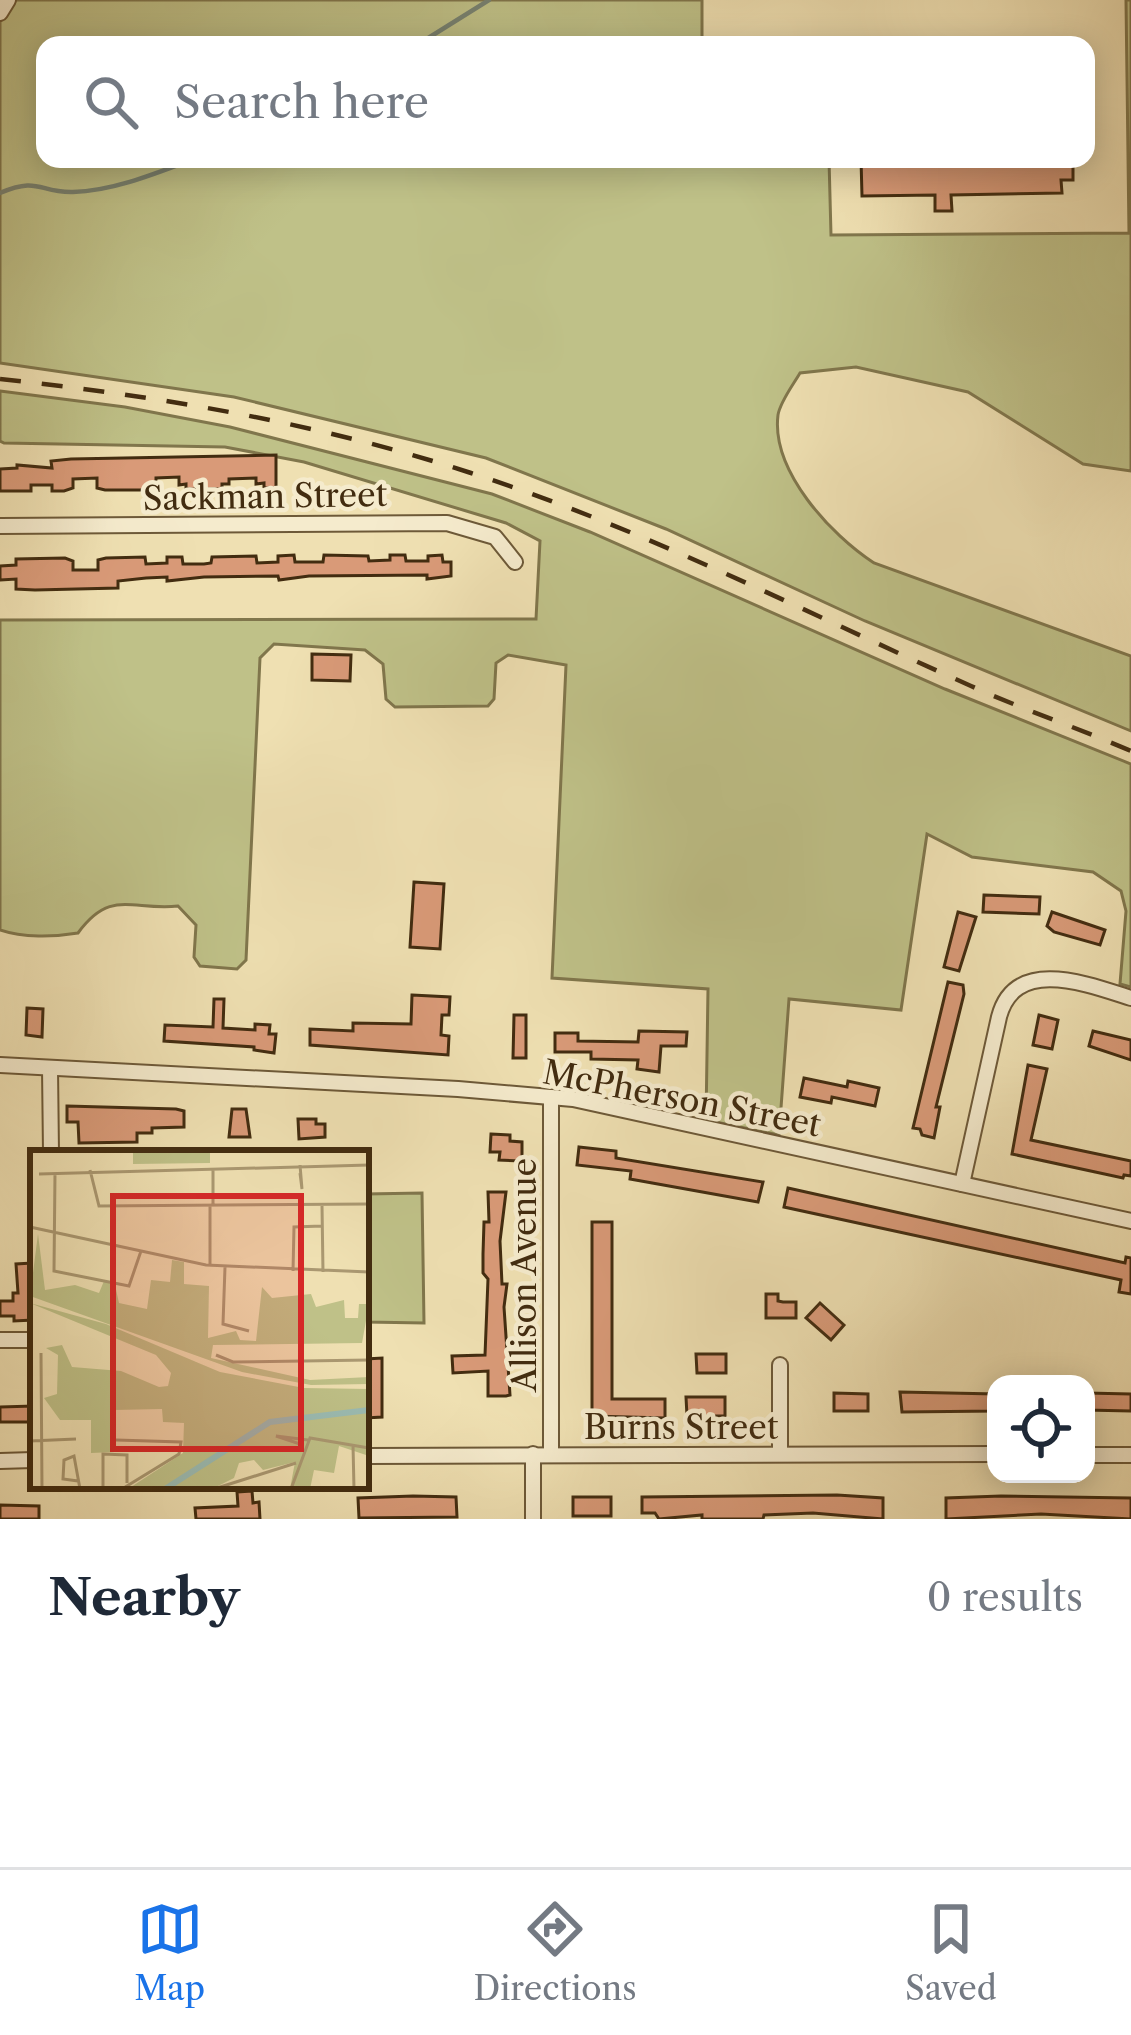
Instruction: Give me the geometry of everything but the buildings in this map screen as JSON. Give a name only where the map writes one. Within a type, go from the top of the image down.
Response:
[{"type":"street","points":[[0,13],[8,0]]},
{"type":"street","name":"Sackman Street","points":[[0,526],[447,523],[495,537],[515,562]]},
{"type":"street","points":[[962,1184],[1008,994],[1033,978],[1049,978],[1131,998]]},
{"type":"street","name":"McPherson Street","points":[[0,1065],[551,1096],[1131,1221]]},
{"type":"street","points":[[50,1068],[51,1150]]},
{"type":"street","name":"Allison Avenue","points":[[551,1096],[551,1454]]},
{"type":"street","points":[[780,1365],[780,1454]]},
{"type":"street","points":[[533,1454],[533,1519]]},
{"type":"street","name":"Burns Street","points":[[369,1456],[987,1454]]},
{"type":"street","points":[[1095,1455],[1131,1455]]},
{"type":"street","points":[[0,1461],[30,1460]]},
{"type":"green space","points":[[0,0],[702,0],[702,36],[36,36],[36,168],[829,168],[831,235],[1129,233],[1126,0],[1131,0],[1131,471],[1083,464],[968,392],[856,367],[800,373],[778,415],[778,436],[784,458],[807,500],[840,536],[874,563],[1131,656],[1131,731],[865,621],[666,529],[486,458],[234,397],[0,363]]},
{"type":"green space","points":[[0,391],[230,427],[492,494],[1131,764],[1131,987],[1120,984],[1126,911],[1121,891],[1093,872],[972,857],[927,834],[901,1010],[789,999],[779,1135],[706,1120],[708,989],[552,978],[566,665],[508,655],[496,663],[494,699],[488,706],[395,707],[386,699],[383,664],[365,650],[274,644],[260,658],[246,960],[237,969],[200,966],[194,957],[196,925],[178,906],[112,906],[101,910],[78,933],[28,936],[0,930],[0,620],[536,619],[540,541],[506,523],[304,462],[225,447],[4,443],[0,441]]},
{"type":"green space","points":[[422,1193],[424,1323],[369,1322],[369,1194]]},
{"type":"waterway","points":[[431,36],[489,0]]},
{"type":"waterway","points":[[0,193],[31,185],[62,192],[104,188],[169,168]]},
{"type":"railway","points":[[0,379],[238,414],[471,473],[661,545],[991,695],[1131,751]]}]
